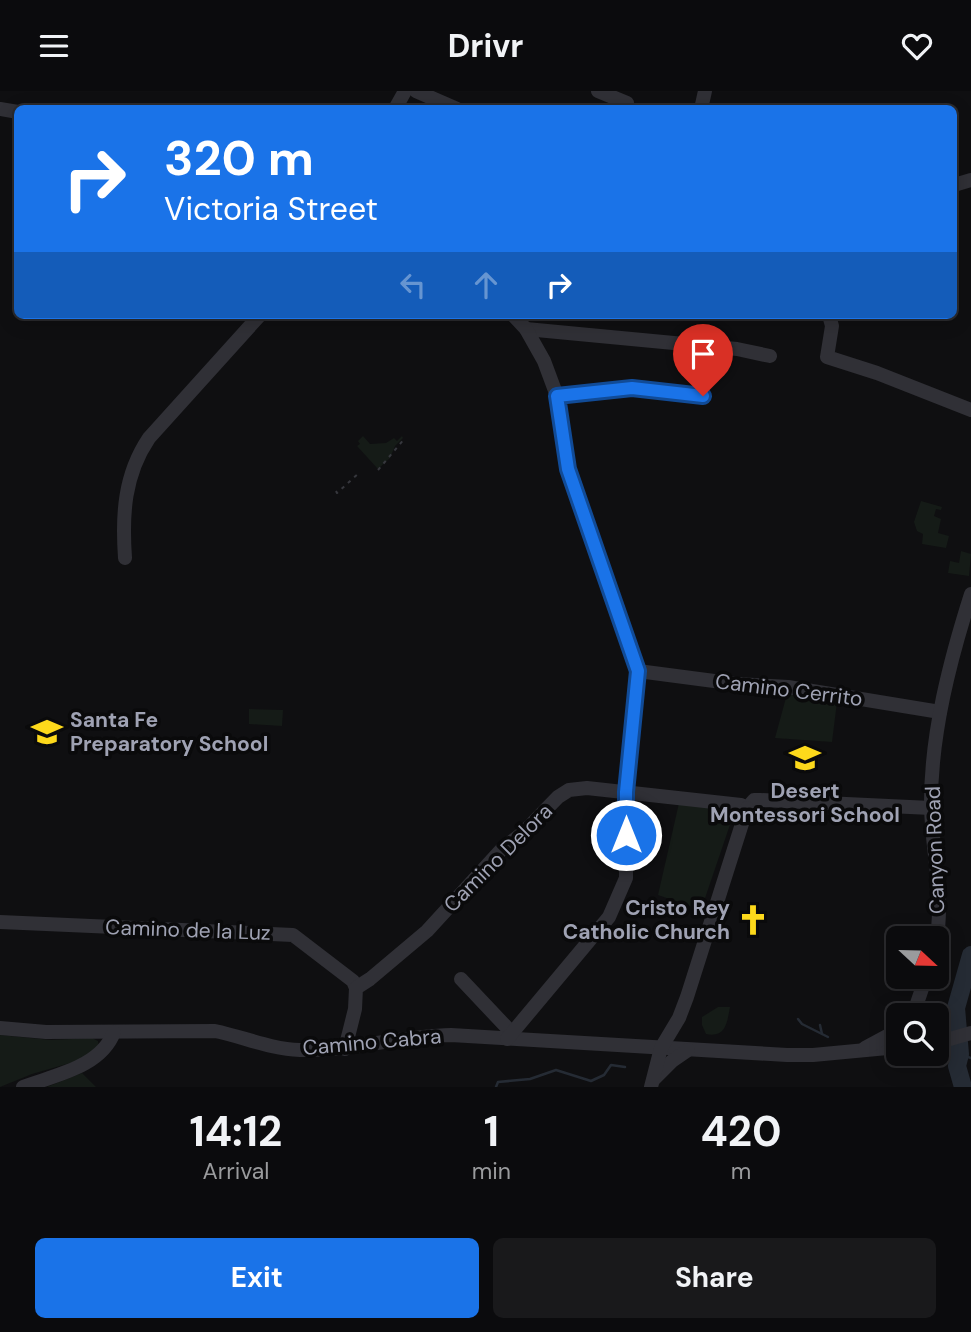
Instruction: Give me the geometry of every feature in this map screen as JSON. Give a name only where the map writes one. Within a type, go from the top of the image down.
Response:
[{"type":"street","points":[[416,91],[448,105]]},
{"type":"street","points":[[598,91],[627,103]]},
{"type":"street","points":[[125,558],[123,536],[127,485],[138,454],[149,438],[256,319]]},
{"type":"street","points":[[461,979],[509,1036],[609,917],[625,878],[626,792],[638,671],[568,469],[557,396],[544,361],[526,329],[517,319]]},
{"type":"street","points":[[830,319],[832,326],[827,357],[877,373],[971,410]]},
{"type":"street","points":[[526,329],[737,349],[770,356]]},
{"type":"street","points":[[557,396],[632,388],[703,396]]},
{"type":"street","name":"Canyon Road","points":[[937,926],[939,906],[931,808],[932,782],[940,712],[971,594]]},
{"type":"street","name":"Camino Cerrito","points":[[638,671],[737,684],[788,687],[940,712]]},
{"type":"street","name":"Camino Delora","points":[[356,988],[426,931],[502,849],[524,832],[565,792],[577,788],[741,805],[747,808],[754,800],[931,808]]},
{"type":"street","points":[[652,1084],[661,1048],[683,1008],[747,808]]},
{"type":"street","name":"Camino de la Luz","points":[[0,922],[293,935],[353,981],[356,988]]},
{"type":"street","points":[[345,1049],[355,1009],[356,988]]},
{"type":"street","name":"Camino Cabra","points":[[0,1028],[46,1032],[215,1031],[278,1048],[345,1049],[420,1036],[450,1035],[509,1036],[661,1048]]},
{"type":"street","points":[[23,1087],[80,1066],[102,1052],[114,1032]]},
{"type":"street","points":[[949,1040],[970,1033]]},
{"type":"street","points":[[847,1053],[871,1047],[886,1036]]},
{"type":"street","points":[[661,1048],[787,1055],[886,1049]]},
{"type":"street","points":[[652,1084],[672,1061],[688,1050]]},
{"type":"path","points":[[378,470],[405,438]]},
{"type":"path","points":[[336,491],[337,493],[360,473]]},
{"type":"shaded area","points":[[363,436],[370,444],[386,443],[394,438],[397,441],[402,436],[403,438],[395,446],[390,458],[378,469],[357,446]]},
{"type":"shaded area","points":[[921,501],[942,507],[941,510],[936,509],[934,516],[941,519],[938,533],[949,536],[946,548],[922,544],[923,534],[917,531],[914,522]]},
{"type":"shaded area","points":[[961,551],[971,554],[969,576],[948,573],[950,561],[959,563]]},
{"type":"shaded area","points":[[787,694],[837,702],[832,742],[775,738]]},
{"type":"shaded area","points":[[249,709],[283,710],[282,726],[249,724]]},
{"type":"shaded area","points":[[679,803],[735,810],[701,910],[658,895]]},
{"type":"shaded area","points":[[718,1007],[730,1007],[726,1024],[718,1034],[706,1034],[702,1017]]},
{"type":"shaded area","points":[[0,1035],[51,1040],[92,1038],[98,1041],[99,1047],[77,1061],[0,1087]]},
{"type":"shaded area","points":[[82,1073],[96,1087],[47,1087]]},
{"type":"waterway","points":[[963,1087],[957,1066],[960,1054],[956,1008],[971,955]]},
{"type":"waterway","points":[[798,1019],[802,1024],[822,1034]]},
{"type":"waterway","points":[[820,1025],[822,1034],[828,1037]]},
{"type":"waterway","points":[[960,1054],[971,1058]]},
{"type":"waterway","points":[[496,1087],[498,1082],[530,1079],[556,1070],[591,1081],[604,1075],[611,1065],[625,1067]]},
{"type":"place","name":"Santa Fe Preparatory School","points":[[47,732]]},
{"type":"place","name":"Desert Montessori School","points":[[805,758]]},
{"type":"place","name":"Cristo Rey Catholic Church","points":[[753,920]]},
{"type":"route","points":[[626,835],[626,792],[638,671],[568,469],[557,396],[632,388],[703,396]]}]
